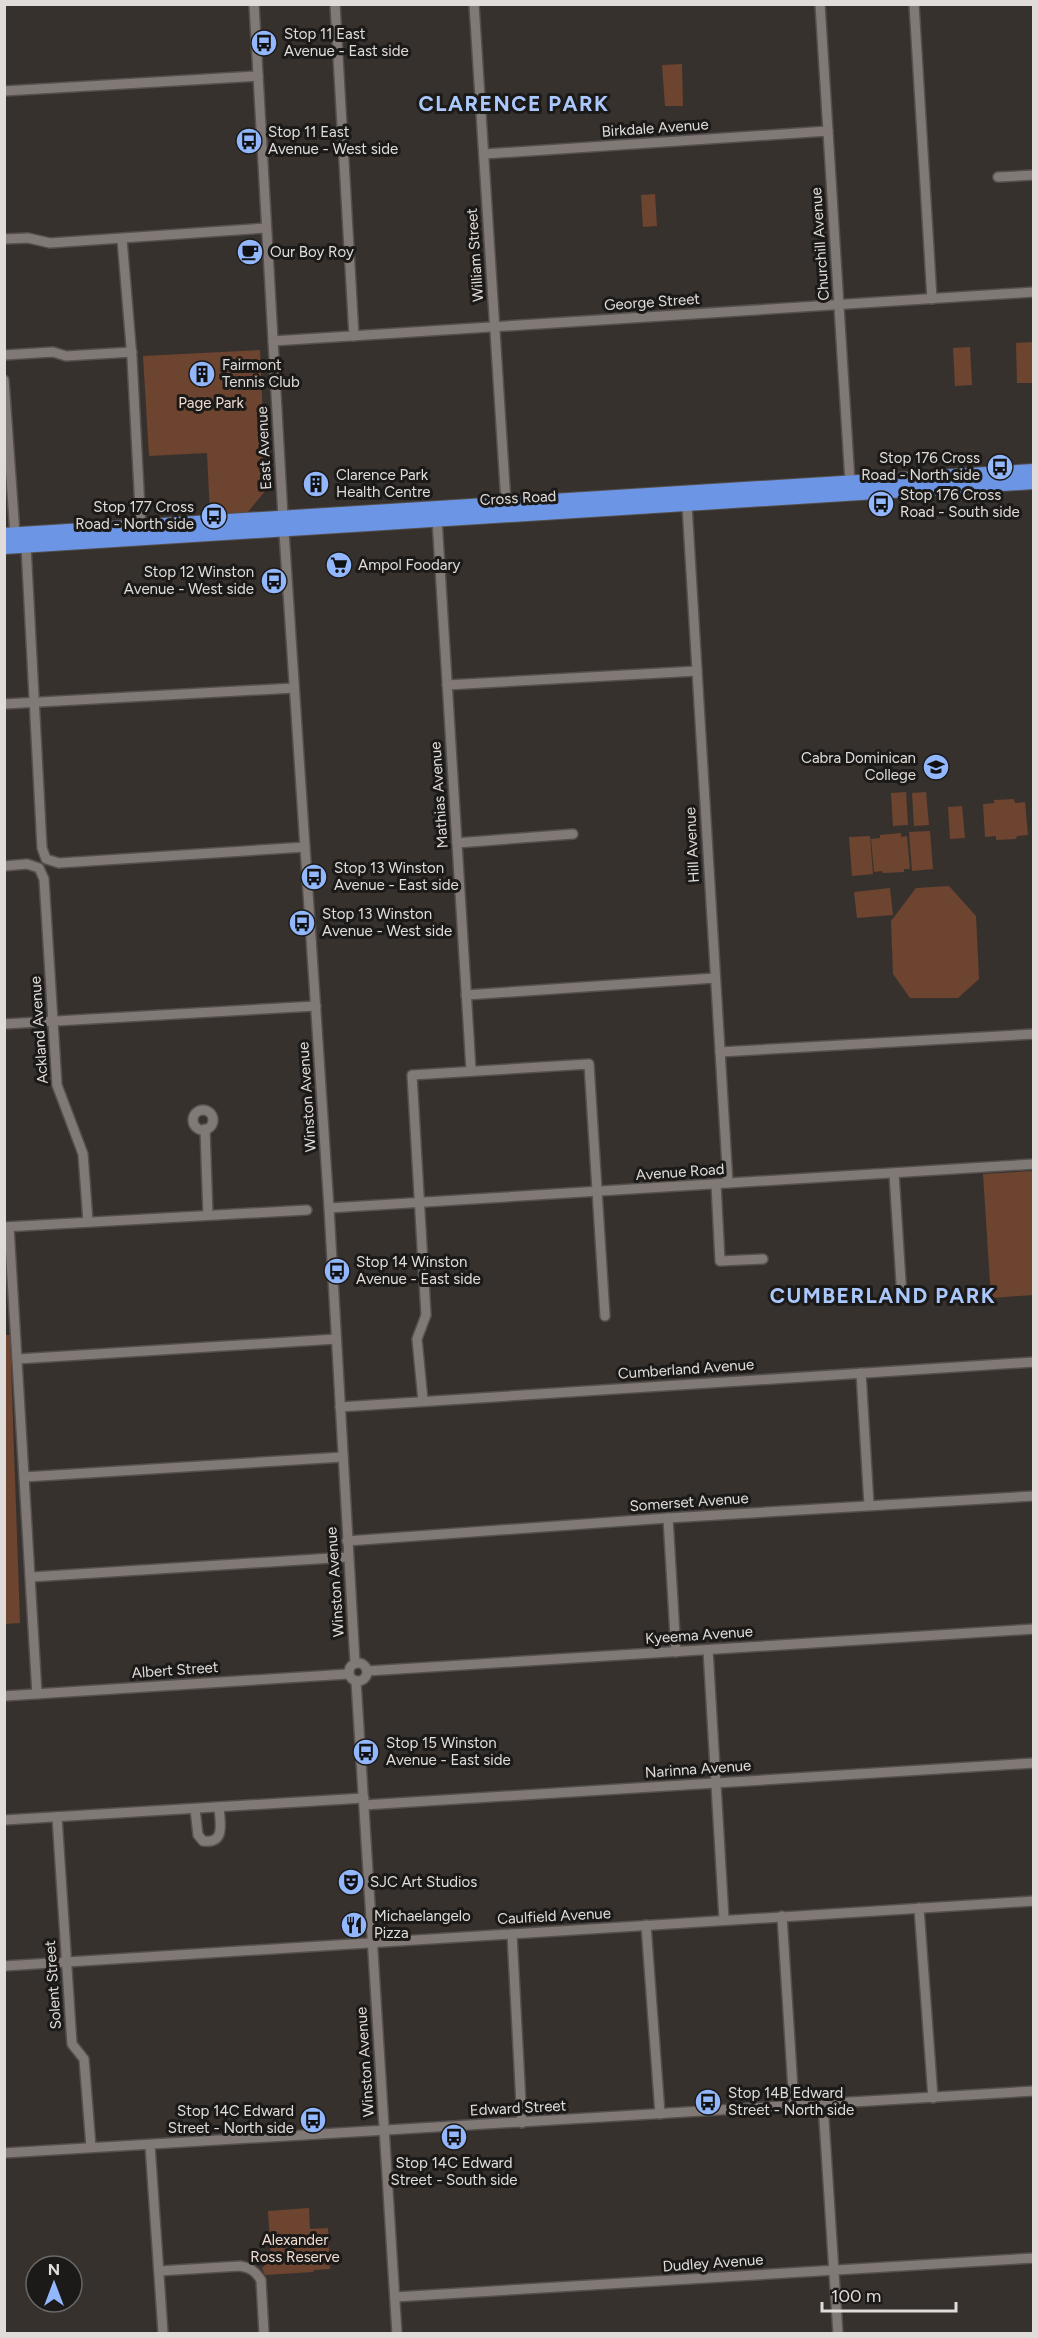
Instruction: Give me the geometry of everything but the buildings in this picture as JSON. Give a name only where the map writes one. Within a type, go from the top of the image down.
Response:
[{"type":"highway","name":"Cross Road","points":[[5,547],[30,540],[850,488],[1034,471]]},
{"type":"highway","name":"Cross Road","points":[[850,488],[1034,482]]},
{"type":"highway","points":[[5,547],[10,535],[30,540]]},
{"type":"street","name":"East Avenue","points":[[254,4],[284,524]]},
{"type":"street","points":[[335,4],[354,336]]},
{"type":"street","name":"William Street","points":[[474,4],[506,509]]},
{"type":"street","name":"Churchill Avenue","points":[[820,4],[850,488]]},
{"type":"street","points":[[914,4],[932,299]]},
{"type":"street","points":[[4,91],[258,76]]},
{"type":"street","name":"Birkdale Avenue","points":[[484,154],[828,131]]},
{"type":"street","points":[[998,177],[1034,175]]},
{"type":"street","points":[[4,239],[27,238],[50,243],[266,228]]},
{"type":"street","points":[[122,239],[132,352],[141,533]]},
{"type":"street","name":"George Street","points":[[273,341],[1034,292]]},
{"type":"street","points":[[4,355],[53,352],[66,356],[132,352]]},
{"type":"street","points":[[4,380],[10,535]]},
{"type":"street","name":"Hill Avenue","points":[[687,499],[728,1183]]},
{"type":"street","name":"Mathias Avenue","points":[[436,513],[471,1070]]},
{"type":"street","name":"Winston Avenue","points":[[284,524],[329,1208],[355,1663]]},
{"type":"street","points":[[30,540],[42,849],[46,859],[59,863],[305,848]]},
{"type":"street","points":[[447,686],[697,671]]},
{"type":"street","points":[[4,704],[294,688]]},
{"type":"street","points":[[457,843],[573,834]]},
{"type":"street","name":"Ackland Avenue","points":[[4,866],[27,864],[39,868],[44,879],[57,1085],[83,1155],[88,1222]]},
{"type":"street","points":[[466,994],[715,978]]},
{"type":"street","points":[[4,1024],[316,1006]]},
{"type":"street","points":[[720,1052],[1034,1034]]},
{"type":"street","points":[[423,1401],[417,1339],[426,1315],[412,1075],[590,1064],[605,1316]]},
{"type":"street","points":[[205,1129],[208,1215]]},
{"type":"street","name":"Avenue Road","points":[[329,1208],[1034,1164]]},
{"type":"street","points":[[894,1173],[902,1298]]},
{"type":"street","points":[[716,1184],[720,1261],[763,1259]]},
{"type":"street","points":[[38,1694],[7,1227],[307,1209]]},
{"type":"street","points":[[17,1359],[336,1339]]},
{"type":"street","name":"Cumberland Avenue","points":[[340,1407],[1034,1362]]},
{"type":"street","points":[[861,1373],[869,1505]]},
{"type":"street","points":[[24,1478],[343,1457]]},
{"type":"street","name":"Somerset Avenue","points":[[347,1541],[668,1518],[1034,1496]]},
{"type":"street","points":[[668,1518],[676,1652]]},
{"type":"street","points":[[31,1577],[348,1557]]},
{"type":"street","name":"Kyeema Avenue","points":[[367,1671],[1034,1629]]},
{"type":"street","points":[[708,1650],[724,1919]]},
{"type":"street","points":[[355,1663],[363,1665],[367,1671],[365,1678],[356,1681],[348,1674],[350,1667],[355,1663]]},
{"type":"street","name":"Albert Street","points":[[4,1696],[348,1674]]},
{"type":"street","name":"Winston Avenue","points":[[356,1681],[397,2334]]},
{"type":"street","name":"Narinna Avenue","points":[[4,1820],[1034,1764]]},
{"type":"street","points":[[195,1809],[198,1835],[203,1841],[211,1842],[218,1838],[220,1833],[219,1807]]},
{"type":"street","name":"Solent Street","points":[[57,1817],[72,2044],[84,2059],[91,2147]]},
{"type":"street","name":"Caulfield Avenue","points":[[4,1966],[1034,1901]]},
{"type":"street","points":[[919,1908],[933,2097]]},
{"type":"street","points":[[782,1916],[794,2106]]},
{"type":"street","points":[[646,1926],[660,2114]]},
{"type":"street","points":[[512,1934],[522,2123]]},
{"type":"street","name":"Edward Street","points":[[4,2152],[384,2132],[1034,2091]]},
{"type":"street","points":[[823,2104],[838,2334]]},
{"type":"street","points":[[150,2145],[163,2333]]},
{"type":"street","name":"Dudley Avenue","points":[[395,2297],[1034,2258]]},
{"type":"street","points":[[159,2271],[249,2267],[261,2280],[264,2334]]},
{"type":"green space","points":[[682,64],[683,106],[665,106],[662,65]]},
{"type":"green space","points":[[655,194],[657,226],[643,227],[641,195]]},
{"type":"green space","points":[[1033,342],[1033,383],[1017,383],[1016,343]]},
{"type":"green space","points":[[970,347],[972,385],[955,386],[953,348]]},
{"type":"green space","name":"Page Park","points":[[260,350],[266,490],[247,513],[210,515],[207,453],[149,456],[143,356]]},
{"type":"green space","points":[[906,792],[908,825],[893,826],[891,793]]},
{"type":"green space","points":[[926,792],[929,825],[914,826],[912,793]]},
{"type":"green space","points":[[1014,799],[1015,803],[1025,802],[1028,835],[1017,836],[1016,839],[996,840],[996,836],[985,837],[983,804],[994,803],[994,800]]},
{"type":"green space","points":[[962,806],[965,838],[950,839],[948,807]]},
{"type":"green space","points":[[930,831],[933,869],[912,871],[909,832]]},
{"type":"green space","points":[[901,833],[901,837],[907,836],[910,869],[904,869],[904,872],[874,872],[871,839],[880,838],[880,835]]},
{"type":"green space","points":[[870,836],[873,874],[852,876],[849,837]]},
{"type":"green space","points":[[949,886],[976,916],[979,979],[958,998],[910,998],[893,974],[891,921],[916,888]]},
{"type":"green space","points":[[890,888],[893,915],[857,918],[854,892]]},
{"type":"green space","points":[[1033,1171],[1033,1295],[991,1298],[983,1174]]},
{"type":"green space","points":[[4,1335],[10,1335],[20,1623],[5,1624]]},
{"type":"green space","name":"Alexander Ross Reserve","points":[[309,2208],[310,2229],[328,2228],[330,2269],[265,2275],[262,2268],[271,2259],[268,2211]]},
{"type":"place","name":"Stop 11 East Avenue - East side","points":[[264,43]]},
{"type":"place","name":"Stop 11 East Avenue - West side","points":[[249,141]]},
{"type":"place","name":"Our Boy Roy","points":[[250,252]]},
{"type":"place","name":"Fairmont Tennis Club","points":[[202,374]]},
{"type":"place","name":"Stop 176 Cross Road - North side","points":[[1000,467]]},
{"type":"place","name":"Clarence Park Health Centre","points":[[316,484]]},
{"type":"place","name":"Stop 176 Cross Road - South side","points":[[881,504]]},
{"type":"place","name":"Stop 177 Cross Road - North side","points":[[214,516]]},
{"type":"place","name":"Ampol Foodary","points":[[339,565]]},
{"type":"place","name":"Stop 12 Winston Avenue - West side","points":[[274,581]]},
{"type":"place","name":"Cabra Dominican College","points":[[936,767]]},
{"type":"place","name":"Stop 13 Winston Avenue - East side","points":[[314,877]]},
{"type":"place","name":"Stop 13 Winston Avenue - West side","points":[[302,923]]},
{"type":"place","name":"Stop 14 Winston Avenue - East side","points":[[337,1271]]},
{"type":"place","name":"Stop 15 Winston Avenue - East side","points":[[366,1752]]},
{"type":"place","name":"SJC Art Studios","points":[[351,1882]]},
{"type":"place","name":"Michaelangelo Pizza","points":[[354,1925]]},
{"type":"place","name":"Stop 14B Edward Street - North side","points":[[708,2102]]},
{"type":"place","name":"Stop 14C Edward Street - North side","points":[[313,2120]]},
{"type":"place","name":"Stop 14C Edward Street - South side","points":[[454,2137]]},
{"type":"district","name":"CLARENCE PARK","points":[[514,103]]},
{"type":"district","name":"CUMBERLAND PARK","points":[[883,1295]]}]
